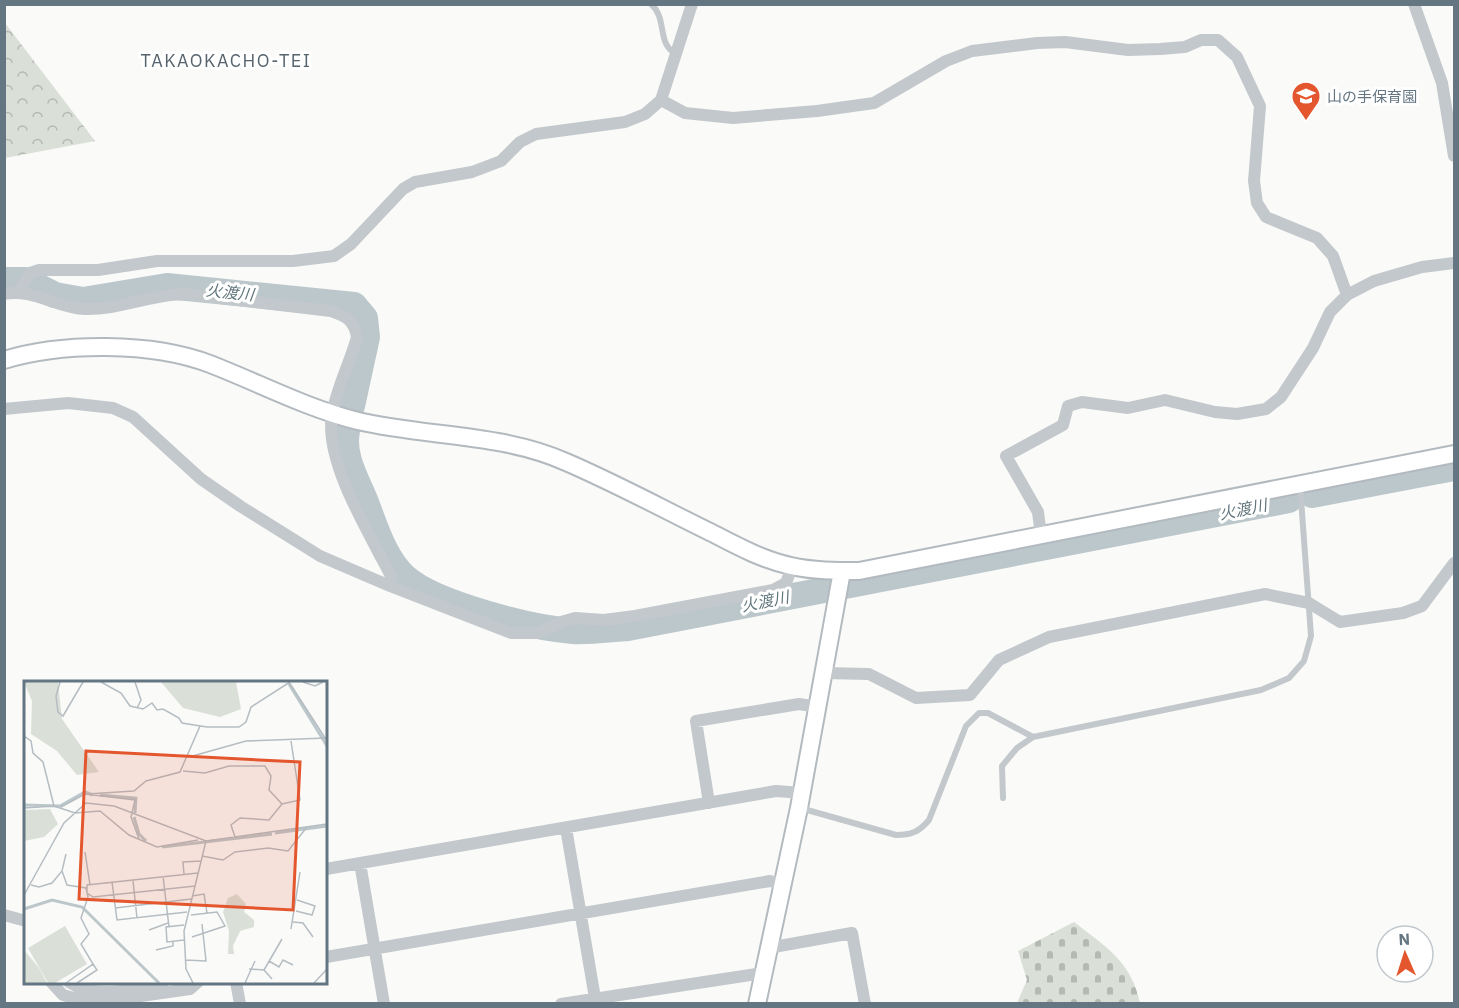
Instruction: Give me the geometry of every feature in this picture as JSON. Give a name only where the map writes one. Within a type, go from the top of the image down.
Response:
[{"type":"street","points":[[1414,4],[1442,83],[1455,156]]},
{"type":"street","points":[[20,290],[28,276],[39,270],[98,270],[157,261],[293,261],[334,256],[351,244],[403,189],[415,182],[472,172],[501,161],[520,142],[536,134],[625,122],[645,114],[661,100],[694,6]]},
{"type":"street","points":[[661,100],[685,113],[733,118],[816,111],[874,103],[946,61],[972,51],[1065,42],[1128,50],[1160,49],[1185,47],[1201,40],[1218,40],[1237,57],[1260,106],[1254,181],[1257,203],[1266,217],[1317,237],[1333,256],[1347,295]]},
{"type":"street","points":[[1041,535],[1038,512],[1006,456],[1063,424],[1068,406],[1082,402],[1128,408],[1165,400],[1215,412],[1237,414],[1266,409],[1281,397],[1313,348],[1330,312],[1347,295],[1374,280],[1422,267],[1455,264]]},
{"type":"street","points":[[4,294],[20,290],[84,309],[114,306],[166,294],[186,294],[331,310],[347,316],[355,326],[357,337],[332,414],[330,437],[335,461],[391,576],[390,586]]},
{"type":"street","points":[[4,360],[69,350],[124,347],[168,353],[208,363],[332,414],[381,425],[501,443],[564,461],[755,554],[840,582],[859,571],[1455,454]]},
{"type":"street","points":[[4,409],[31,405],[88,404],[113,408],[133,417],[201,479],[320,556],[511,633],[547,631],[561,622],[575,618],[604,620],[635,616],[773,590],[786,583],[792,567]]},
{"type":"street","points":[[824,673],[869,674],[916,698],[970,695],[999,660],[1049,637],[1265,594],[1309,603],[1340,622],[1403,613],[1422,606],[1455,563]]},
{"type":"street","points":[[756,1004],[800,801],[840,582]]},
{"type":"street","points":[[709,803],[696,720],[799,704],[818,707]]},
{"type":"street","points":[[327,868],[776,791],[800,801]]},
{"type":"street","points":[[566,828],[579,914],[596,1001]]},
{"type":"street","points":[[360,863],[384,1004]]},
{"type":"street","points":[[327,957],[770,881],[783,884]]},
{"type":"street","points":[[4,915],[24,920]]},
{"type":"street","points":[[768,948],[852,933],[865,1004]]},
{"type":"street","points":[[561,1004],[596,1001],[763,973]]},
{"type":"street","points":[[52,984],[62,999],[92,1003],[190,989],[196,984]]},
{"type":"street","points":[[72,984],[79,989],[99,993],[164,984]]},
{"type":"street","points":[[236,984],[240,1004]]},
{"type":"lane","points":[[651,4],[659,13],[663,40],[668,50],[677,55]]},
{"type":"lane","points":[[1003,798],[1002,766],[1017,748],[1033,737],[1261,690],[1289,678],[1304,661],[1311,636],[1300,484]]},
{"type":"lane","points":[[800,801],[896,834],[910,835],[921,830],[930,820],[971,718],[979,713],[988,713],[1033,737]]},
{"type":"green space","points":[[5,23],[95,141],[5,158]]},
{"type":"green space","points":[[1074,922],[1116,956],[1130,976],[1140,1003],[1017,1003],[1027,980],[1018,951]]},
{"type":"waterway","name":"火渡川","points":[[4,280],[25,280],[55,295],[83,300],[167,286],[354,305],[365,318],[367,337],[352,406]]},
{"type":"waterway","name":"火渡川","points":[[347,431],[346,449],[354,475],[386,551],[405,577],[438,596],[485,613],[534,625],[573,631],[628,628],[1289,500]]},
{"type":"waterway","name":"火渡川","points":[[1312,495],[1454,468]]},
{"type":"place","name":"山の手保育園","points":[[1306,122]]},
{"type":"district","name":"TAKAOKACHO-TEI","points":[[226,60]]}]
